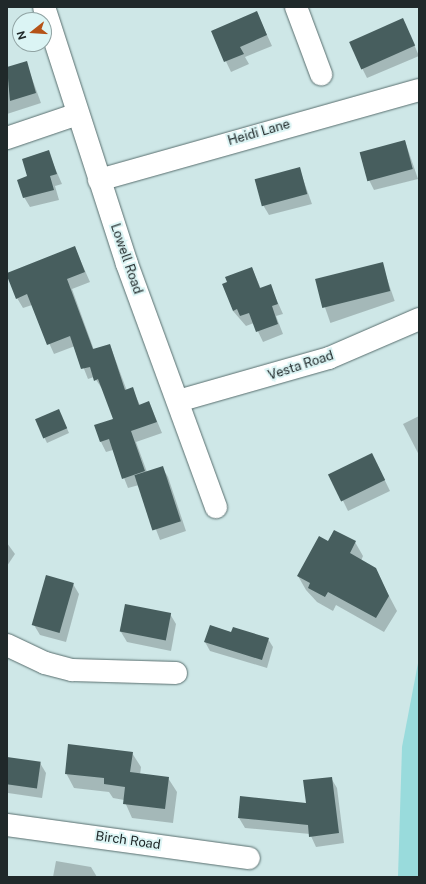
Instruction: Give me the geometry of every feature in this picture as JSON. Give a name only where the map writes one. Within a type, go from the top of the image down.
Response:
[{"type":"street","name":"Lowell Road","points":[[44,7],[99,180],[216,507]]},
{"type":"street","points":[[296,7],[321,74]]},
{"type":"street","name":"Heidi Lane","points":[[99,180],[346,108],[419,90]]},
{"type":"street","points":[[7,138],[78,114]]},
{"type":"street","name":"Vesta Road","points":[[178,401],[329,358],[419,319]]},
{"type":"street","points":[[7,645],[45,663],[78,671],[176,673]]},
{"type":"street","name":"Birch Road","points":[[7,825],[249,858]]},
{"type":"shaded area","points":[[419,658],[419,877],[398,877],[402,747]]},
{"type":"building","points":[[257,11],[267,35],[240,47],[244,54],[224,62],[211,31]]},
{"type":"building","points":[[403,18],[415,45],[361,69],[349,42]]},
{"type":"building","points":[[27,61],[36,93],[10,101],[7,67]]},
{"type":"building","points":[[405,140],[413,169],[367,181],[360,152]]},
{"type":"building","points":[[49,150],[57,174],[50,176],[54,190],[23,198],[17,180],[27,176],[22,159]]},
{"type":"building","points":[[300,167],[307,194],[262,206],[255,179]]},
{"type":"building","points":[[75,246],[85,272],[67,279],[93,349],[110,344],[125,390],[133,387],[139,405],[149,401],[157,422],[131,431],[145,471],[122,479],[109,439],[100,442],[94,425],[113,419],[98,379],[94,381],[90,367],[81,369],[70,336],[47,345],[27,294],[16,299],[7,276],[7,273]]},
{"type":"building","points":[[383,262],[390,291],[322,308],[315,279]]},
{"type":"building","points":[[252,267],[260,288],[271,284],[278,304],[272,306],[278,324],[256,332],[249,313],[240,316],[237,309],[233,311],[222,284],[227,282],[225,277]]},
{"type":"building","points":[[59,409],[67,428],[43,438],[35,419]]},
{"type":"building","points":[[372,453],[385,480],[341,501],[328,474]]},
{"type":"building","points":[[163,466],[181,521],[152,530],[134,475]]},
{"type":"building","points":[[334,530],[356,541],[350,553],[376,568],[389,596],[376,618],[328,592],[325,597],[308,588],[310,583],[297,576],[319,536],[328,541]]},
{"type":"building","points":[[46,575],[74,583],[60,633],[32,625]]},
{"type":"building","points":[[125,604],[171,613],[166,640],[120,631]]},
{"type":"building","points":[[210,625],[231,632],[233,627],[269,638],[262,660],[204,642]]},
{"type":"building","points":[[68,744],[133,752],[130,772],[169,777],[165,809],[123,804],[125,787],[104,784],[104,778],[65,774]]},
{"type":"building","points":[[7,757],[41,762],[37,788],[7,784]]},
{"type":"building","points":[[332,777],[339,833],[309,837],[308,825],[238,818],[240,796],[306,803],[303,780]]}]
